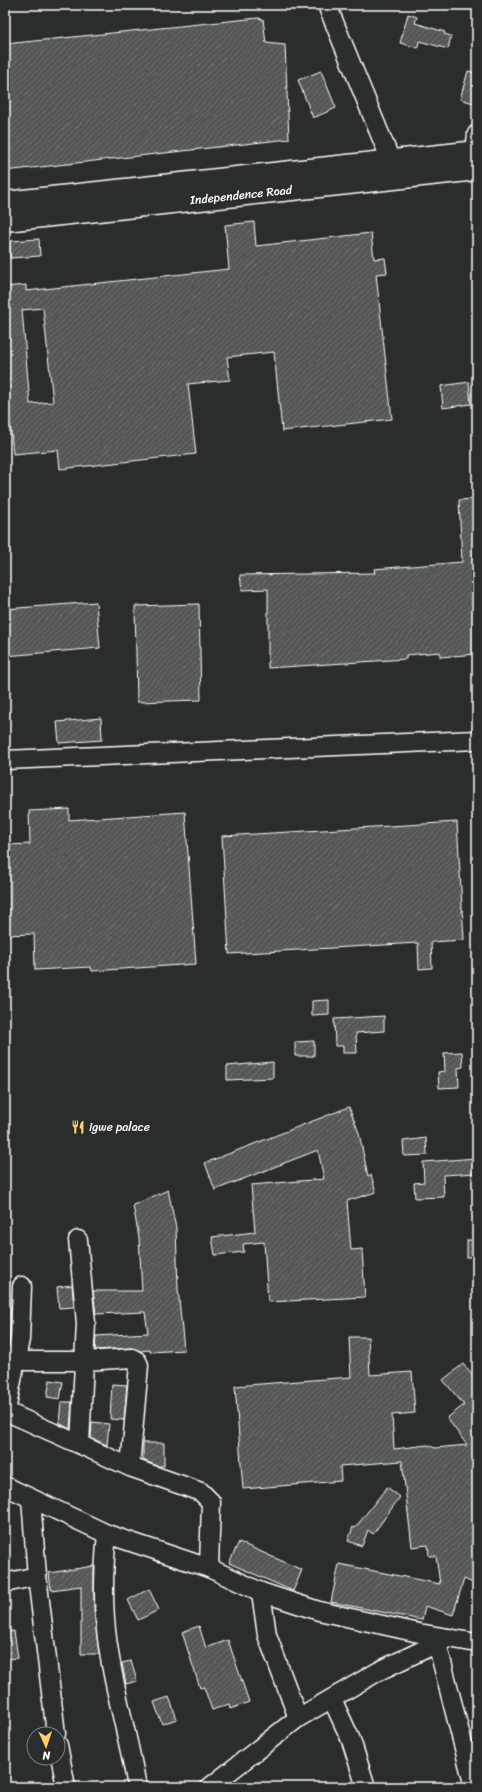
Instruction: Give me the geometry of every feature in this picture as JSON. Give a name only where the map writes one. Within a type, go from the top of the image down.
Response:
[{"type":"main road","name":"Independence Road","points":[[5,203],[476,152]]},
{"type":"main road","name":"Independence Road","points":[[5,220],[476,152]]},
{"type":"street","points":[[327,5],[391,161]]},
{"type":"street","points":[[5,760],[477,740]]},
{"type":"street","points":[[78,1240],[86,1322],[80,1444]]},
{"type":"street","points":[[22,1286],[20,1339],[5,1411],[130,1467],[201,1492],[211,1502],[209,1568]]},
{"type":"street","points":[[16,1361],[85,1362],[132,1358],[137,1361],[139,1365],[130,1467]]},
{"type":"street","points":[[5,1486],[107,1534],[209,1568],[261,1592],[319,1611],[442,1641],[477,1643]]},
{"type":"street","points":[[31,1499],[37,1576],[55,1726]]},
{"type":"street","points":[[107,1534],[103,1575],[105,1621],[117,1690],[137,1787]]},
{"type":"street","points":[[5,1583],[37,1576]]},
{"type":"street","points":[[261,1592],[267,1635],[298,1718]]},
{"type":"street","points":[[219,1784],[298,1718],[379,1671],[442,1641]]},
{"type":"street","points":[[442,1641],[470,1786]]},
{"type":"street","points":[[332,1699],[351,1740],[366,1787]]},
{"type":"street","points":[[62,1766],[66,1787]]},
{"type":"building","points":[[408,14],[417,17],[415,23],[445,32],[444,34],[451,36],[448,49],[419,41],[418,48],[400,43]]},
{"type":"building","points":[[258,18],[263,19],[266,43],[285,45],[289,139],[5,171],[5,44]]},
{"type":"building","points":[[321,71],[336,108],[313,118],[298,80]]},
{"type":"building","points":[[468,71],[477,73],[477,104],[460,99]]},
{"type":"building","points":[[254,222],[256,246],[371,233],[374,259],[385,258],[387,273],[376,274],[392,419],[282,431],[274,352],[227,357],[230,380],[188,384],[196,454],[60,469],[58,450],[13,454],[5,367],[5,287],[26,285],[26,291],[229,269],[225,225]],"holes":[[[43,308],[53,402],[30,404],[22,310]]]},
{"type":"building","points":[[39,239],[40,256],[10,258],[10,241]]},
{"type":"building","points":[[469,382],[471,404],[443,408],[441,386]]},
{"type":"building","points":[[477,499],[477,654],[440,657],[440,652],[406,655],[406,659],[268,668],[268,589],[242,590],[240,575],[375,573],[374,569],[462,562],[459,500]]},
{"type":"building","points":[[96,602],[100,648],[5,656],[5,609]]},
{"type":"building","points":[[199,604],[201,700],[137,702],[135,606]]},
{"type":"building","points":[[101,718],[102,740],[59,743],[57,722]]},
{"type":"building","points":[[69,809],[69,820],[185,812],[196,964],[92,971],[91,967],[35,970],[34,934],[5,935],[5,845],[30,844],[29,811]]},
{"type":"building","points":[[457,822],[464,940],[431,942],[432,968],[419,969],[418,943],[229,954],[222,836]]},
{"type":"building","points":[[329,1000],[329,1015],[312,1016],[312,1001]]},
{"type":"building","points":[[384,1016],[384,1031],[356,1033],[357,1053],[343,1053],[343,1046],[335,1046],[334,1019]]},
{"type":"building","points":[[314,1041],[314,1056],[295,1056],[295,1042]]},
{"type":"building","points":[[462,1052],[463,1067],[458,1068],[459,1087],[439,1088],[438,1072],[445,1071],[444,1053]]},
{"type":"building","points":[[273,1062],[273,1078],[227,1080],[227,1066]]},
{"type":"building","points":[[349,1107],[359,1133],[368,1176],[371,1175],[376,1192],[347,1201],[351,1250],[362,1249],[365,1297],[268,1302],[264,1242],[243,1244],[244,1252],[215,1255],[212,1237],[255,1232],[251,1185],[324,1179],[318,1150],[215,1190],[205,1163]]},
{"type":"building","points":[[426,1138],[427,1155],[404,1156],[403,1141]]},
{"type":"building","points":[[477,1158],[477,1173],[443,1175],[444,1197],[415,1198],[414,1183],[424,1182],[423,1162]]},
{"type":"building","points":[[168,1190],[176,1228],[178,1289],[184,1350],[150,1352],[150,1350],[140,1351],[131,1348],[95,1350],[96,1336],[148,1333],[145,1312],[96,1314],[93,1291],[142,1291],[139,1238],[133,1205]]},
{"type":"building","points":[[467,1240],[477,1240],[477,1257],[467,1257]]},
{"type":"building","points":[[72,1285],[74,1307],[59,1308],[57,1287]]},
{"type":"building","points":[[5,1306],[11,1307],[10,1338],[6,1357]]},
{"type":"building","points":[[349,1337],[368,1337],[370,1375],[412,1372],[415,1413],[392,1415],[394,1449],[427,1445],[435,1448],[467,1445],[447,1418],[464,1405],[443,1380],[463,1364],[477,1381],[477,1391],[472,1395],[477,1402],[477,1585],[464,1579],[453,1615],[425,1606],[422,1620],[331,1602],[339,1564],[440,1584],[436,1556],[429,1556],[428,1545],[412,1547],[402,1461],[340,1466],[341,1481],[243,1489],[235,1386],[351,1377]]},
{"type":"building","points":[[50,1380],[63,1382],[60,1399],[47,1397]]},
{"type":"building","points":[[112,1384],[127,1385],[124,1420],[110,1419]]},
{"type":"building","points":[[61,1402],[72,1402],[70,1429],[59,1423]]},
{"type":"building","points":[[92,1422],[109,1424],[107,1445],[91,1438]]},
{"type":"building","points":[[143,1443],[164,1443],[164,1466],[157,1466],[143,1460]]},
{"type":"building","points":[[387,1487],[400,1497],[373,1534],[368,1530],[362,1546],[348,1541],[353,1527],[355,1528]]},
{"type":"building","points":[[239,1542],[302,1570],[293,1591],[229,1563]]},
{"type":"building","points":[[94,1566],[94,1609],[99,1654],[81,1654],[81,1586],[51,1590],[49,1573]]},
{"type":"building","points":[[149,1589],[159,1610],[138,1620],[128,1600]]},
{"type":"building","points":[[199,1626],[206,1648],[228,1640],[249,1702],[230,1709],[229,1704],[212,1710],[204,1687],[200,1688],[182,1632]]},
{"type":"building","points":[[14,1631],[18,1658],[5,1659],[5,1632]]},
{"type":"building","points":[[131,1661],[137,1681],[126,1684],[122,1663]]},
{"type":"building","points":[[169,1697],[177,1719],[162,1724],[154,1702]]},
{"type":"place","name":"igwe palace","points":[[78,1127]]}]
